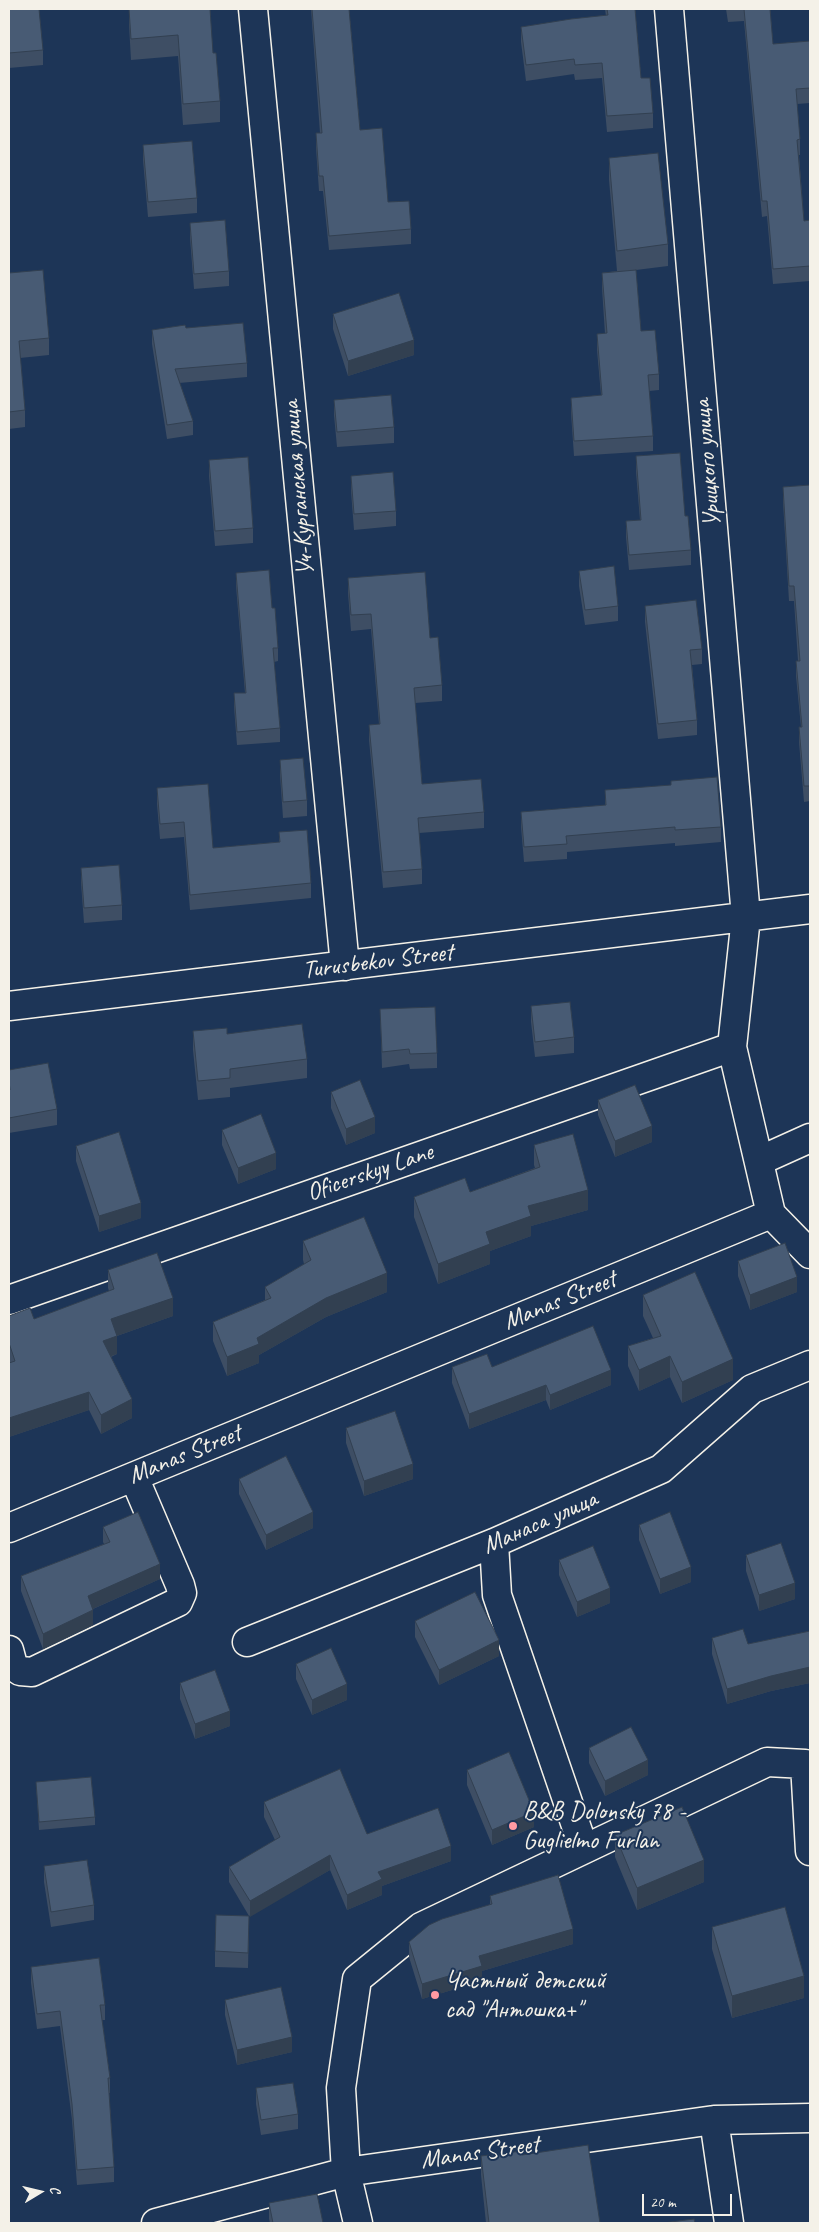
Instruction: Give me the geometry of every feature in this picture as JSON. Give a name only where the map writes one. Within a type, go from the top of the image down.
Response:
[{"type":"street","name":"Уч-Курганская улица","points":[[253,9],[345,966]]},
{"type":"street","name":"Урицкого улица","points":[[669,9],[746,916]]},
{"type":"street","points":[[810,909],[746,916],[732,1047],[771,1214],[810,1254]]},
{"type":"street","name":"Turusbekov Street","points":[[9,1006],[746,916]]},
{"type":"street","name":"Oficerskyy Lane","points":[[9,1300],[732,1047]]},
{"type":"street","points":[[759,1161],[810,1138]]},
{"type":"street","name":"Manas Street","points":[[9,1528],[771,1214]]},
{"type":"street","name":"Манаса улица","points":[[247,1642],[494,1543],[660,1469],[752,1389],[810,1365]]},
{"type":"street","points":[[9,1650],[13,1665],[20,1672],[32,1672],[178,1602],[182,1593],[180,1585],[134,1477]]},
{"type":"street","points":[[494,1543],[497,1595],[584,1849]]},
{"type":"street","points":[[358,2223],[346,2172],[341,2088],[357,1978],[421,1927],[767,1762],[805,1764],[810,1851]]},
{"type":"street","name":"Manas Street","points":[[156,2223],[346,2172],[714,2120],[810,2118]]},
{"type":"street","points":[[714,2120],[729,2223]]},
{"type":"building","points":[[9,9],[39,9],[43,50],[9,53]]},
{"type":"building","points":[[129,9],[210,9],[213,53],[216,53],[220,101],[183,104],[178,35],[131,39]]},
{"type":"building","points":[[312,9],[349,9],[360,130],[382,128],[388,202],[409,201],[411,229],[329,236],[323,176],[319,176],[316,133],[322,133]]},
{"type":"building","points":[[607,9],[635,9],[641,78],[650,78],[653,113],[607,116],[602,63],[575,65],[574,59],[526,65],[521,27],[608,15]]},
{"type":"building","points":[[744,9],[770,9],[773,44],[810,41],[810,88],[796,89],[800,139],[797,140],[804,221],[810,220],[810,266],[773,269],[767,201],[762,201]]},
{"type":"building","points":[[192,141],[197,198],[148,202],[143,145]]},
{"type":"building","points":[[658,153],[668,244],[617,251],[609,158]]},
{"type":"building","points":[[225,220],[229,271],[194,274],[190,223]]},
{"type":"building","points":[[43,270],[49,338],[19,341],[25,410],[9,412],[9,273]]},
{"type":"building","points":[[636,270],[641,331],[655,330],[659,374],[648,375],[653,436],[574,441],[571,398],[602,395],[597,334],[607,333],[602,273]]},
{"type":"building","points":[[399,293],[414,340],[348,361],[333,314]]},
{"type":"building","points":[[243,323],[247,363],[175,369],[193,421],[167,425],[152,330],[185,325],[186,328]]},
{"type":"building","points":[[391,395],[394,427],[337,432],[334,400]]},
{"type":"building","points":[[680,453],[685,516],[688,516],[691,550],[629,555],[626,521],[641,520],[636,456]]},
{"type":"building","points":[[248,457],[253,528],[215,531],[209,460]]},
{"type":"building","points":[[393,472],[396,511],[354,514],[351,476]]},
{"type":"building","points":[[810,485],[810,786],[804,786],[799,727],[802,727],[796,661],[800,661],[794,586],[789,586],[783,487]]},
{"type":"building","points":[[614,566],[618,606],[585,610],[579,571]]},
{"type":"building","points":[[269,570],[272,608],[275,608],[278,648],[273,648],[280,728],[237,732],[234,693],[246,693],[236,573]]},
{"type":"building","points":[[425,572],[430,638],[438,637],[442,685],[414,688],[422,784],[481,779],[484,812],[418,818],[422,869],[383,872],[369,725],[380,724],[371,614],[351,615],[348,578]]},
{"type":"building","points":[[696,600],[702,649],[690,650],[697,720],[658,724],[645,606]]},
{"type":"building","points":[[303,758],[307,800],[283,802],[280,760]]},
{"type":"building","points":[[717,777],[721,827],[675,830],[675,827],[566,836],[567,844],[524,847],[521,812],[606,805],[605,790],[671,785],[671,781]]},
{"type":"building","points":[[208,784],[213,848],[280,842],[279,832],[307,830],[311,883],[190,895],[184,822],[160,824],[157,788]]},
{"type":"building","points":[[119,865],[122,905],[84,908],[81,868]]},
{"type":"building","points":[[570,1002],[574,1037],[535,1042],[531,1006]]},
{"type":"building","points":[[435,1007],[437,1053],[410,1054],[409,1049],[382,1052],[380,1009]]},
{"type":"building","points":[[302,1024],[307,1059],[230,1069],[230,1078],[198,1081],[193,1031],[227,1028],[227,1034]]},
{"type":"building","points":[[48,1063],[57,1109],[9,1118],[9,1070]]},
{"type":"building","points":[[360,1080],[375,1117],[346,1129],[331,1092]]},
{"type":"building","points":[[635,1085],[652,1126],[615,1141],[598,1100]]},
{"type":"building","points":[[261,1114],[276,1153],[238,1168],[222,1130]]},
{"type":"building","points":[[119,1132],[141,1203],[99,1216],[76,1146]]},
{"type":"building","points":[[573,1134],[588,1190],[528,1206],[531,1216],[486,1232],[490,1244],[438,1264],[414,1197],[465,1178],[470,1192],[540,1167],[534,1145]]},
{"type":"building","points":[[364,1217],[387,1273],[326,1298],[257,1338],[259,1344],[227,1357],[213,1322],[271,1298],[265,1287],[311,1260],[303,1241]]},
{"type":"building","points":[[785,1243],[797,1277],[750,1295],[738,1261]]},
{"type":"building","points":[[157,1253],[173,1298],[111,1319],[117,1336],[103,1341],[132,1399],[101,1415],[89,1392],[9,1418],[9,1363],[15,1361],[9,1343],[9,1316],[30,1308],[34,1319],[114,1289],[108,1270]]},
{"type":"building","points":[[695,1272],[733,1359],[682,1382],[670,1356],[639,1370],[628,1346],[661,1336],[643,1295]]},
{"type":"building","points":[[593,1326],[611,1370],[550,1395],[546,1385],[469,1414],[452,1367],[487,1354],[492,1367]]},
{"type":"building","points":[[395,1411],[413,1464],[364,1481],[346,1428]]},
{"type":"building","points":[[286,1456],[313,1512],[266,1535],[239,1479]]},
{"type":"building","points":[[138,1512],[160,1564],[88,1596],[93,1610],[43,1634],[21,1576],[110,1542],[103,1527]]},
{"type":"building","points":[[670,1512],[691,1567],[660,1579],[639,1525]]},
{"type":"building","points":[[781,1543],[795,1583],[759,1595],[746,1555]]},
{"type":"building","points":[[593,1546],[610,1588],[577,1602],[559,1560]]},
{"type":"building","points":[[475,1592],[499,1640],[439,1670],[415,1621]]},
{"type":"building","points":[[743,1629],[748,1644],[810,1631],[810,1667],[727,1689],[712,1638]]},
{"type":"building","points":[[331,1648],[347,1684],[312,1700],[296,1664]]},
{"type":"building","points":[[215,1670],[230,1711],[195,1724],[180,1683]]},
{"type":"building","points":[[631,1727],[648,1760],[605,1781],[589,1748]]},
{"type":"building","points":[[509,1752],[534,1812],[492,1830],[467,1770]]},
{"type":"building","points":[[340,1769],[367,1834],[438,1808],[451,1846],[378,1872],[382,1879],[347,1895],[330,1855],[250,1901],[229,1867],[280,1837],[264,1802]]},
{"type":"building","points":[[91,1777],[95,1817],[39,1822],[36,1782]]},
{"type":"building","points":[[682,1807],[704,1860],[637,1888],[615,1835]]},
{"type":"building","points":[[87,1860],[94,1905],[51,1912],[44,1866]]},
{"type":"building","points":[[558,1875],[573,1929],[479,1956],[482,1966],[422,1984],[409,1942],[429,1925],[442,1919],[492,1904],[490,1896]]},
{"type":"building","points":[[785,1907],[804,1976],[732,1996],[712,1927]]},
{"type":"building","points":[[216,1915],[249,1916],[248,1953],[215,1951]]},
{"type":"building","points":[[99,1958],[105,2005],[100,2005],[110,2078],[108,2078],[114,2167],[77,2170],[72,2104],[60,2011],[37,2014],[31,1967]]},
{"type":"building","points":[[281,1987],[292,2037],[237,2050],[225,2000]]},
{"type":"building","points":[[293,2083],[298,2114],[261,2120],[256,2088]]},
{"type":"building","points":[[588,2145],[600,2223],[489,2223],[481,2156],[522,2151],[522,2155]]},
{"type":"building","points":[[317,2194],[323,2223],[273,2223],[269,2203]]},
{"type":"building","points":[[694,2219],[695,2223],[663,2223]]},
{"type":"place","name":"B&B Dolonsky 78 - Guglielmo Furlan","points":[[513,1826]]},
{"type":"place","name":"Частный детский сад \"Антошка+\"","points":[[435,1995]]}]
